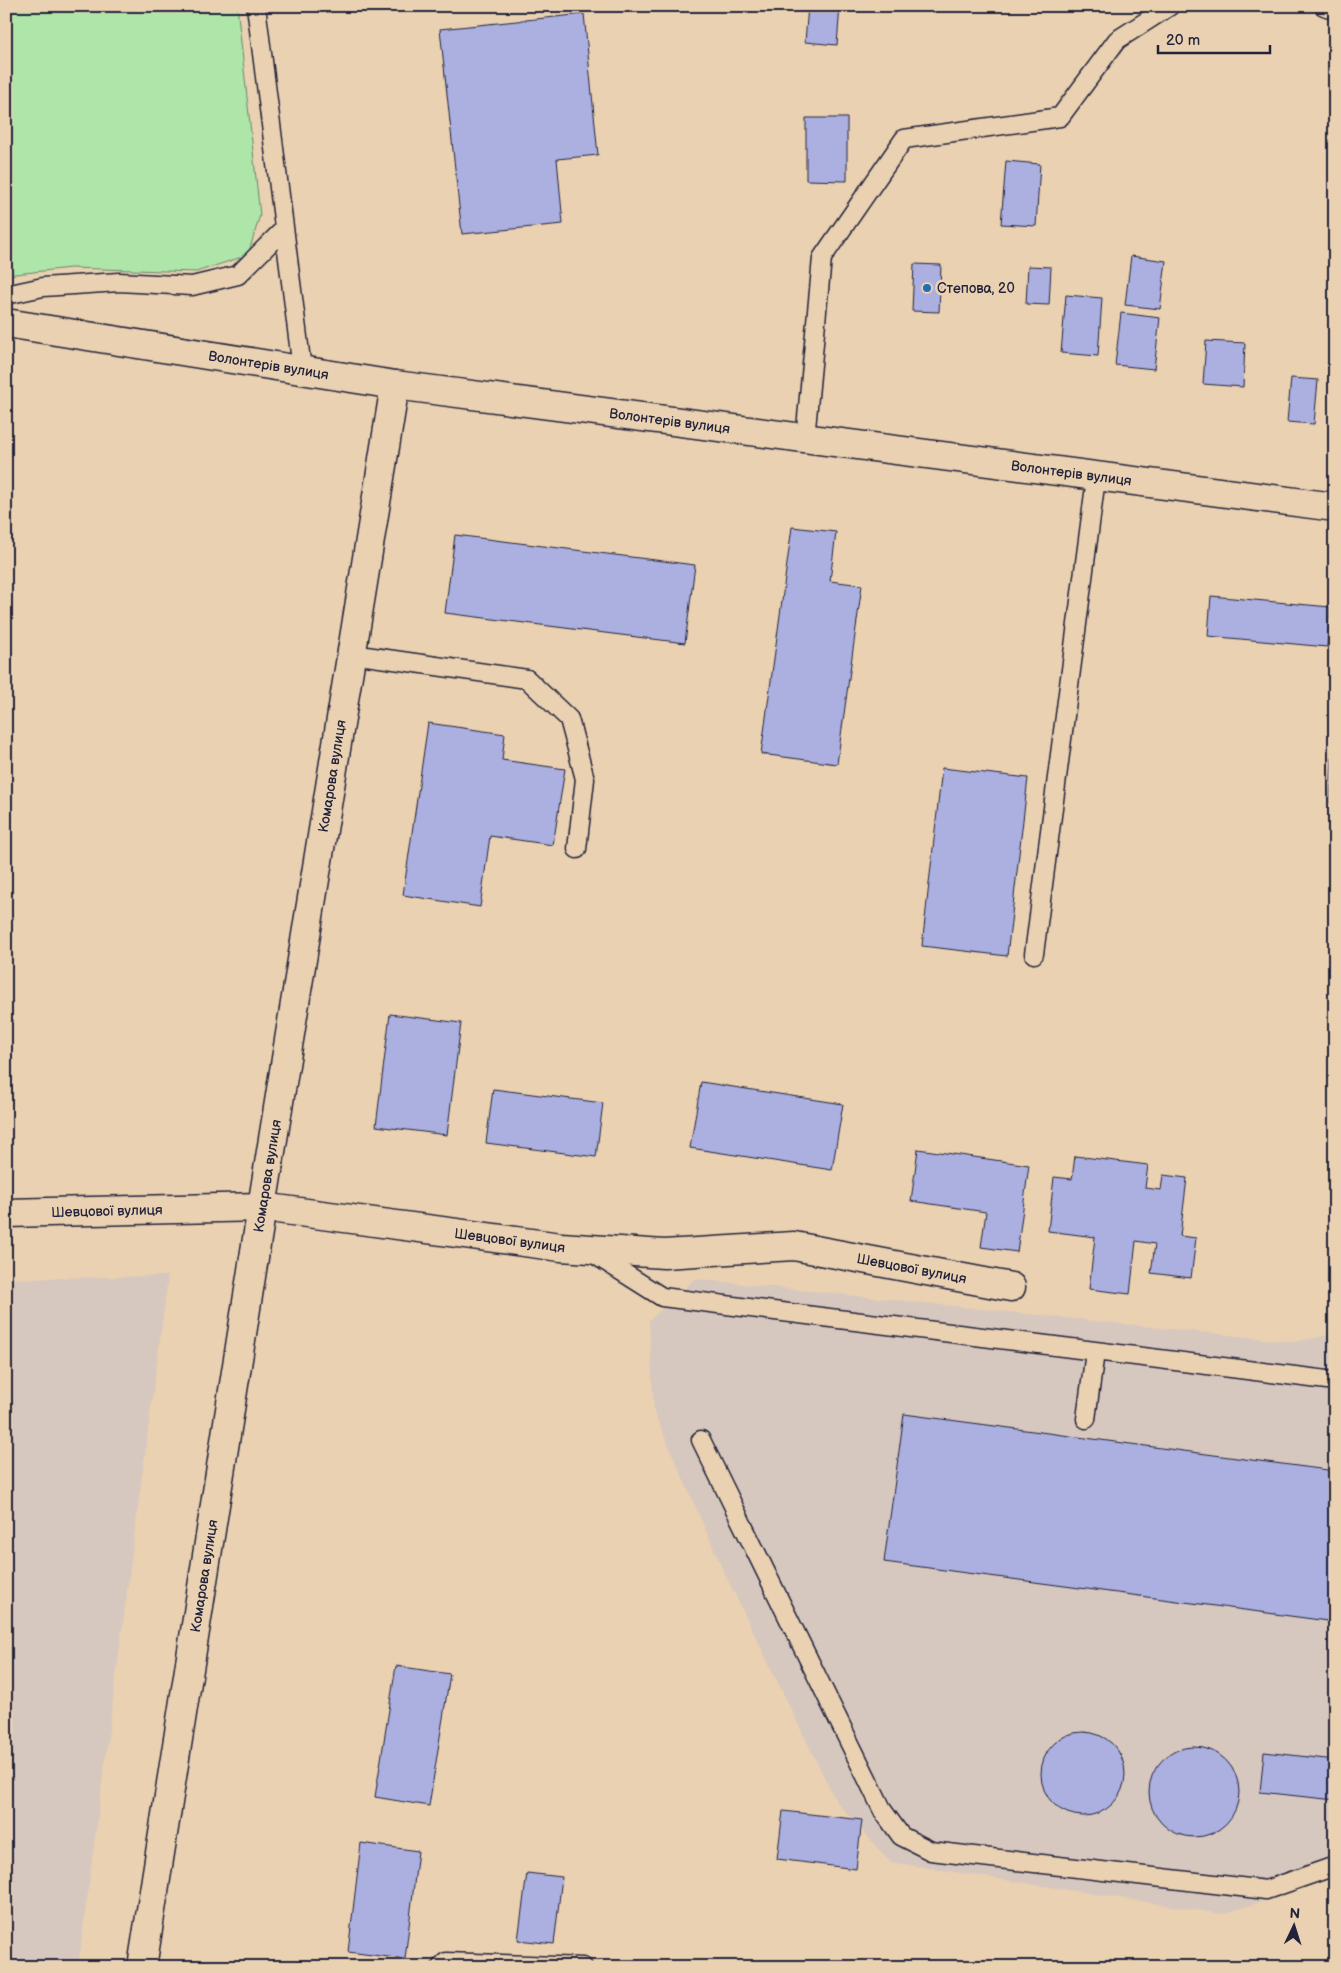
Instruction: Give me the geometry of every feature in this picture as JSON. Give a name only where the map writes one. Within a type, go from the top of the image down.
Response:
[{"type":"street","name":"Волонтерів вулиця","points":[[6,323],[395,385],[1096,478],[1335,507]]},
{"type":"street","name":"Комарова вулиця","points":[[142,1967],[262,1207],[395,385]]},
{"type":"street","name":"Шевцової вулиця","points":[[6,1213],[262,1207],[584,1248],[664,1254],[794,1246],[1011,1287]]},
{"type":"lane","points":[[256,6],[302,369]]},
{"type":"lane","points":[[805,439],[822,258],[904,139],[1060,117],[1117,40],[1170,6]]},
{"type":"lane","points":[[1324,6],[1335,10]]},
{"type":"lane","points":[[6,294],[43,287],[119,282],[192,286],[238,275],[284,229]]},
{"type":"lane","points":[[1034,954],[1096,478]]},
{"type":"lane","points":[[352,654],[526,678],[569,719],[585,779],[577,849]]},
{"type":"lane","points":[[584,1248],[662,1297],[1335,1381]]},
{"type":"lane","points":[[1086,1419],[1095,1352]]},
{"type":"lane","points":[[701,1440],[883,1811],[901,1836],[931,1851],[1266,1890],[1335,1866]]},
{"type":"lane","points":[[441,1967],[446,1962],[583,1967]]},
{"type":"shaded area","points":[[168,1276],[78,1967],[6,1967],[6,1279]]},
{"type":"shaded area","points":[[695,1279],[1294,1342],[1335,1334],[1335,1877],[1223,1914],[890,1862],[836,1801],[725,1574],[654,1412],[649,1321]]},
{"type":"green space","points":[[6,6],[237,6],[260,215],[248,255],[196,272],[70,268],[6,275]]},
{"type":"building","points":[[808,6],[840,6],[837,45],[805,42]]},
{"type":"building","points":[[584,14],[598,155],[557,159],[563,224],[462,234],[440,29]]},
{"type":"building","points":[[806,118],[847,118],[847,181],[806,180]]},
{"type":"building","points":[[1006,161],[1040,164],[1036,226],[1001,224]]},
{"type":"building","points":[[1131,256],[1166,261],[1160,309],[1125,305]]},
{"type":"building","name":"Степова, 20","points":[[914,264],[941,265],[939,312],[912,311]]},
{"type":"building","points":[[1028,266],[1051,267],[1049,305],[1026,304]]},
{"type":"building","points":[[1066,295],[1102,298],[1098,356],[1061,353]]},
{"type":"building","points":[[1121,313],[1160,318],[1154,369],[1115,365]]},
{"type":"building","points":[[1206,341],[1245,343],[1243,387],[1203,384]]},
{"type":"building","points":[[1291,378],[1318,380],[1314,424],[1287,422]]},
{"type":"building","points":[[792,527],[836,532],[830,581],[862,585],[837,764],[761,754]]},
{"type":"building","points":[[455,535],[695,565],[685,643],[445,613]]},
{"type":"building","points":[[1211,596],[1330,607],[1327,647],[1208,636]]},
{"type":"building","points":[[1334,708],[1335,803],[1330,803]]},
{"type":"building","points":[[428,723],[505,734],[502,760],[565,769],[553,845],[490,836],[480,907],[403,895]]},
{"type":"building","points":[[942,768],[1028,778],[1007,956],[922,946]]},
{"type":"building","points":[[390,1014],[461,1023],[447,1135],[376,1126]]},
{"type":"building","points":[[701,1082],[843,1104],[832,1170],[690,1148]]},
{"type":"building","points":[[493,1089],[603,1103],[596,1157],[486,1143]]},
{"type":"building","points":[[918,1149],[1029,1165],[1017,1252],[981,1247],[986,1212],[911,1201]]},
{"type":"building","points":[[1075,1156],[1148,1165],[1145,1188],[1161,1190],[1163,1175],[1187,1178],[1180,1236],[1196,1238],[1191,1278],[1151,1273],[1155,1244],[1136,1241],[1130,1294],[1089,1289],[1095,1237],[1048,1231],[1054,1177],[1072,1179]]},
{"type":"building","points":[[904,1414],[1335,1471],[1335,1622],[884,1562]]},
{"type":"building","points":[[396,1666],[450,1674],[429,1806],[375,1797]]},
{"type":"building","points":[[1083,1732],[1099,1735],[1113,1744],[1122,1758],[1125,1774],[1122,1790],[1113,1804],[1099,1813],[1083,1816],[1067,1813],[1053,1804],[1044,1790],[1041,1774],[1044,1758],[1053,1744],[1067,1735]]},
{"type":"building","points":[[1194,1747],[1211,1750],[1226,1760],[1236,1775],[1239,1792],[1236,1809],[1226,1824],[1211,1834],[1194,1837],[1177,1834],[1162,1824],[1152,1809],[1149,1792],[1152,1775],[1162,1760],[1177,1750]]},
{"type":"building","points":[[1264,1752],[1335,1760],[1335,1800],[1260,1792]]},
{"type":"building","points":[[783,1811],[862,1820],[856,1869],[777,1859]]},
{"type":"building","points":[[361,1843],[418,1851],[405,1959],[348,1952]]},
{"type":"building","points":[[527,1873],[562,1877],[554,1944],[518,1940]]},
{"type":"place","name":"Степова, 20","points":[[927,288]]}]
